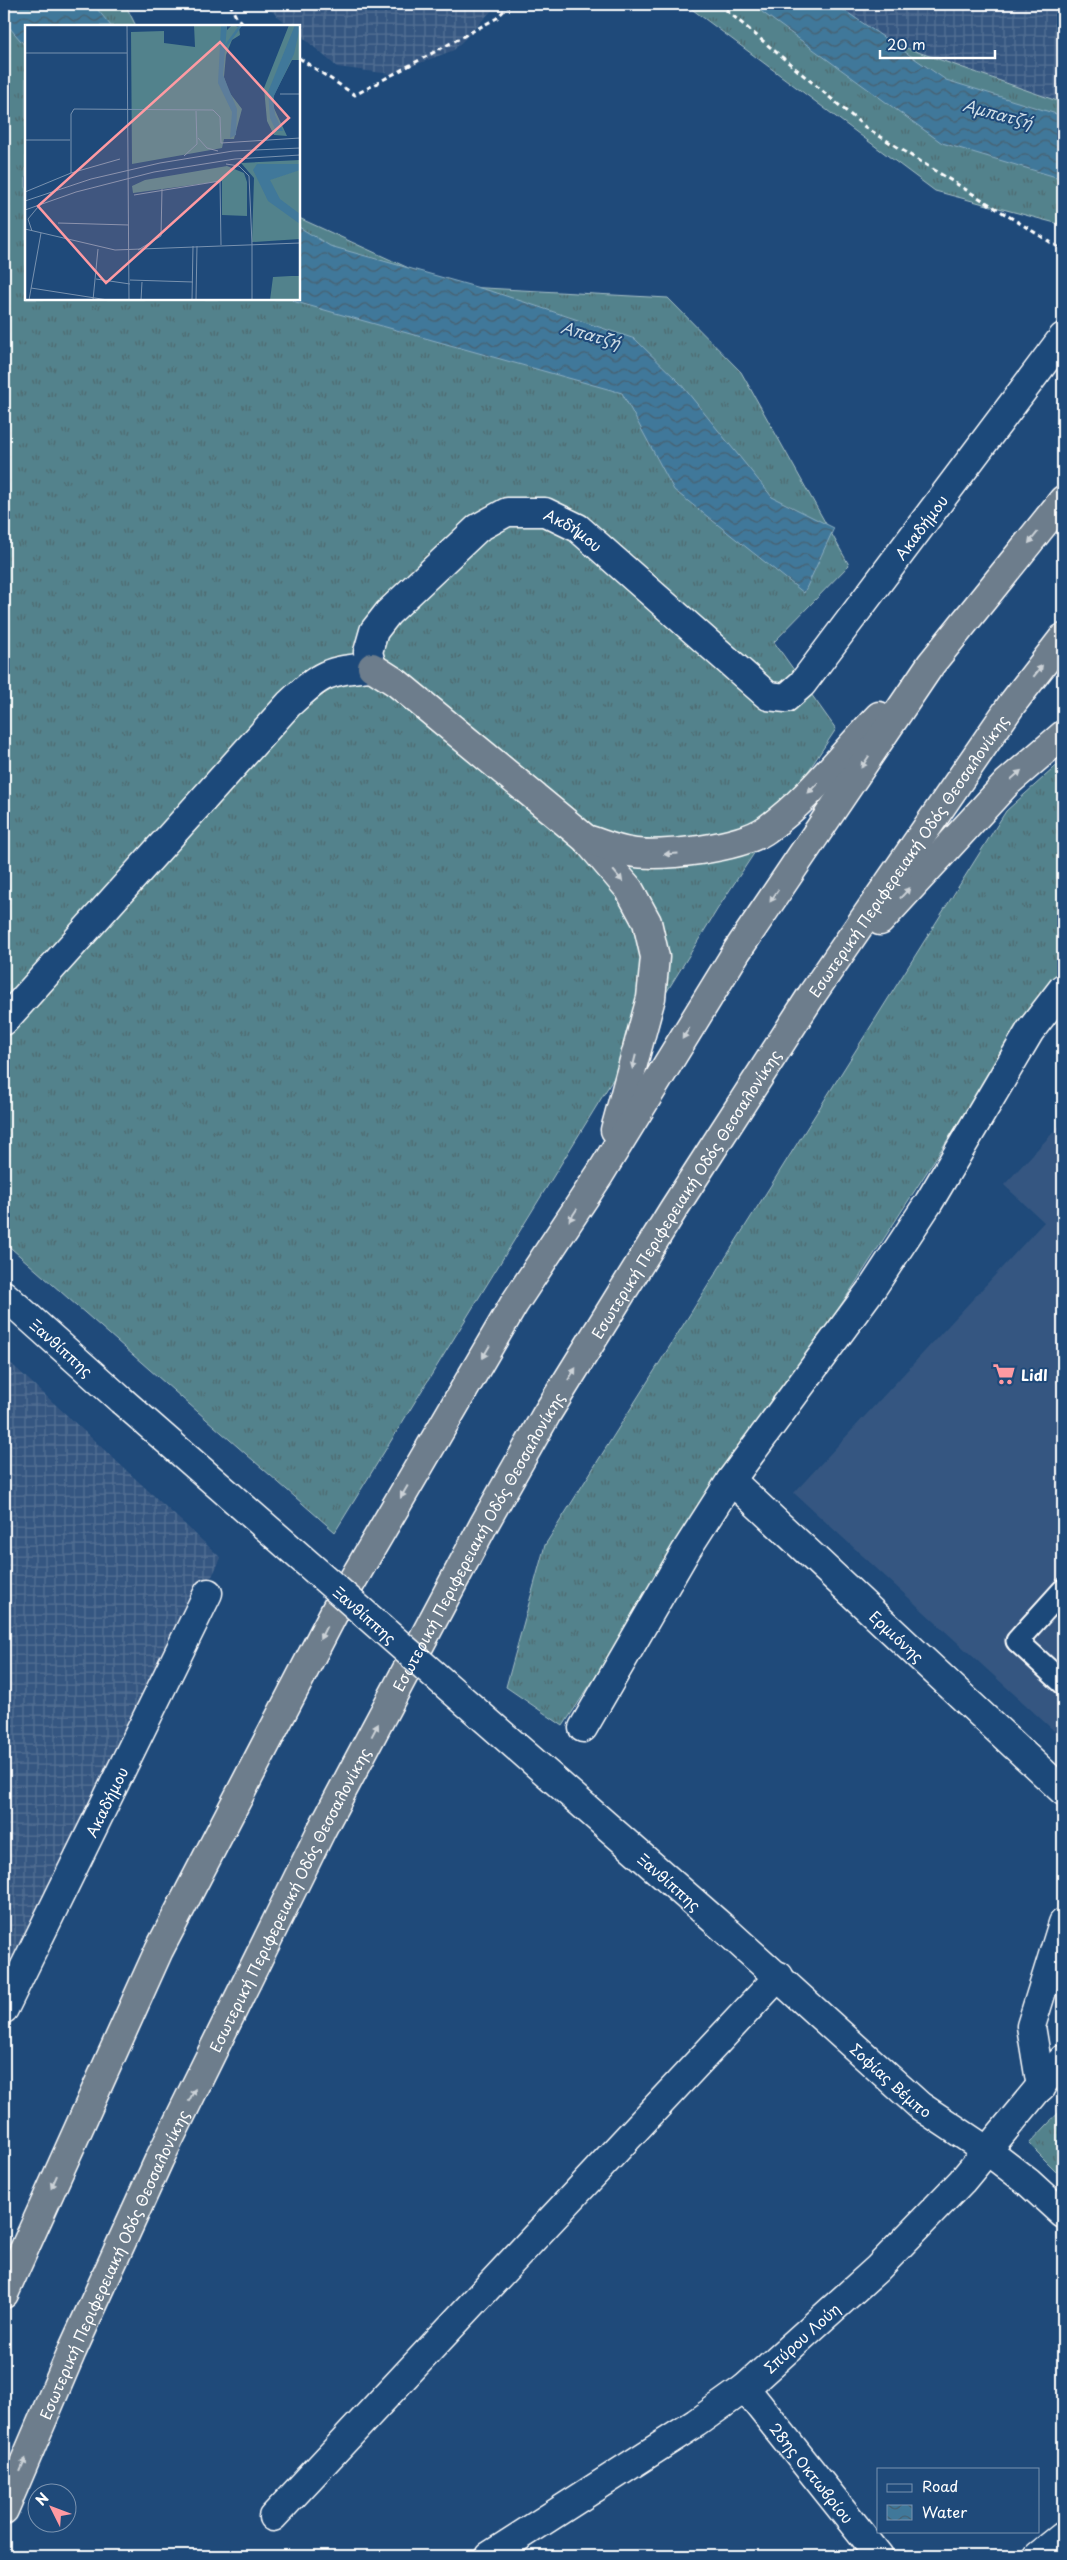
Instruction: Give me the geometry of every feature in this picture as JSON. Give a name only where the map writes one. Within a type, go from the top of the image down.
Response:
[{"type":"highway","points":[[586,838],[630,852],[670,855],[728,844],[765,831],[811,791],[931,664],[1063,500]]},
{"type":"highway","name":"Εσωτερική Περιφερειακή Οδός Θεσσαλονίκης","points":[[4,2510],[72,2351],[159,2160],[322,1828],[474,1543],[546,1415],[673,1210],[812,993],[1012,704],[1063,638]]},
{"type":"highway","points":[[4,2294],[159,1950],[337,1607],[514,1304],[600,1174],[737,951],[931,664]]},
{"type":"highway","points":[[372,666],[397,682],[586,838],[629,889],[647,922],[655,957],[651,998],[623,1107],[600,1174]]},
{"type":"highway","points":[[812,993],[1007,784],[1063,735]]},
{"type":"street","name":"Ακαδήμου","points":[[768,696],[786,698],[802,684],[1063,337]]},
{"type":"street","name":"Ακδήμου","points":[[372,666],[368,652],[374,631],[388,613],[478,528],[507,512],[545,512],[578,528],[768,696]]},
{"type":"street","points":[[4,1021],[289,704],[315,679],[340,669],[372,666]]},
{"type":"street","points":[[583,1728],[682,1557],[731,1480],[873,1287],[929,1202],[1030,1031],[1063,988]]},
{"type":"street","name":"Ξανθίππης","points":[[4,1295],[121,1400],[729,1932]]},
{"type":"street","name":"Ερμιόνης","points":[[731,1480],[1063,1791]]},
{"type":"street","name":"Ακαδήμου","points":[[4,2009],[208,1593]]},
{"type":"street","points":[[1042,2087],[1031,2026],[1063,1923]]},
{"type":"street","name":"Σοφίας Βέμπο","points":[[729,1932],[920,2106],[989,2152],[1028,2182],[1063,2214]]},
{"type":"street","points":[[273,2517],[778,1976]]},
{"type":"street","name":"Σπύρου Λούη","points":[[489,2556],[696,2423],[745,2388],[877,2269],[989,2152],[1063,2059]]},
{"type":"street","name":"28ης Οκτωβρίου","points":[[745,2388],[879,2556]]},
{"type":"street","points":[[1038,2556],[1063,2536]]},
{"type":"lane","points":[[1063,1590],[1017,1642],[1063,1683]]},
{"type":"path","points":[[230,4],[237,19],[247,25]]},
{"type":"path","points":[[300,59],[355,95],[497,18],[510,4]]},
{"type":"path","points":[[719,4],[865,127],[1063,250]]},
{"type":"shaded area","points":[[263,4],[498,4],[454,50],[391,74],[337,67],[300,35],[300,25],[289,25]]},
{"type":"shaded area","points":[[835,4],[1063,4],[1063,103],[860,32]]},
{"type":"shaded area","points":[[1063,1122],[1063,1739],[794,1493],[1044,1222],[1004,1185]]},
{"type":"shaded area","points":[[4,1357],[221,1558],[4,1998]]},
{"type":"green space","points":[[4,4],[125,4],[136,25],[25,25],[25,300],[300,300],[300,218],[448,286],[668,298],[741,372],[849,565],[774,642],[836,729],[720,905],[335,1532],[4,1242]]},
{"type":"green space","points":[[685,4],[835,4],[861,32],[1063,103],[1063,225],[935,191]]},
{"type":"green space","points":[[1063,760],[1063,974],[1041,994],[860,1276],[563,1726],[506,1687],[545,1545],[1006,811]]},
{"type":"green space","points":[[1063,2108],[1063,2178],[1029,2144]]},
{"type":"water","points":[[4,4],[93,4],[110,25],[25,25],[25,46],[4,21]]},
{"type":"water","name":"Αμπατζή","points":[[751,4],[835,4],[946,80],[1063,116],[1063,179],[942,143]]},
{"type":"water","name":"Απατζή","points":[[300,228],[330,246],[494,292],[635,339],[680,383],[772,497],[834,528],[804,593],[674,490],[622,393],[293,300],[300,300]]},
{"type":"place","name":"Lidl","points":[[1004,1374]]}]
